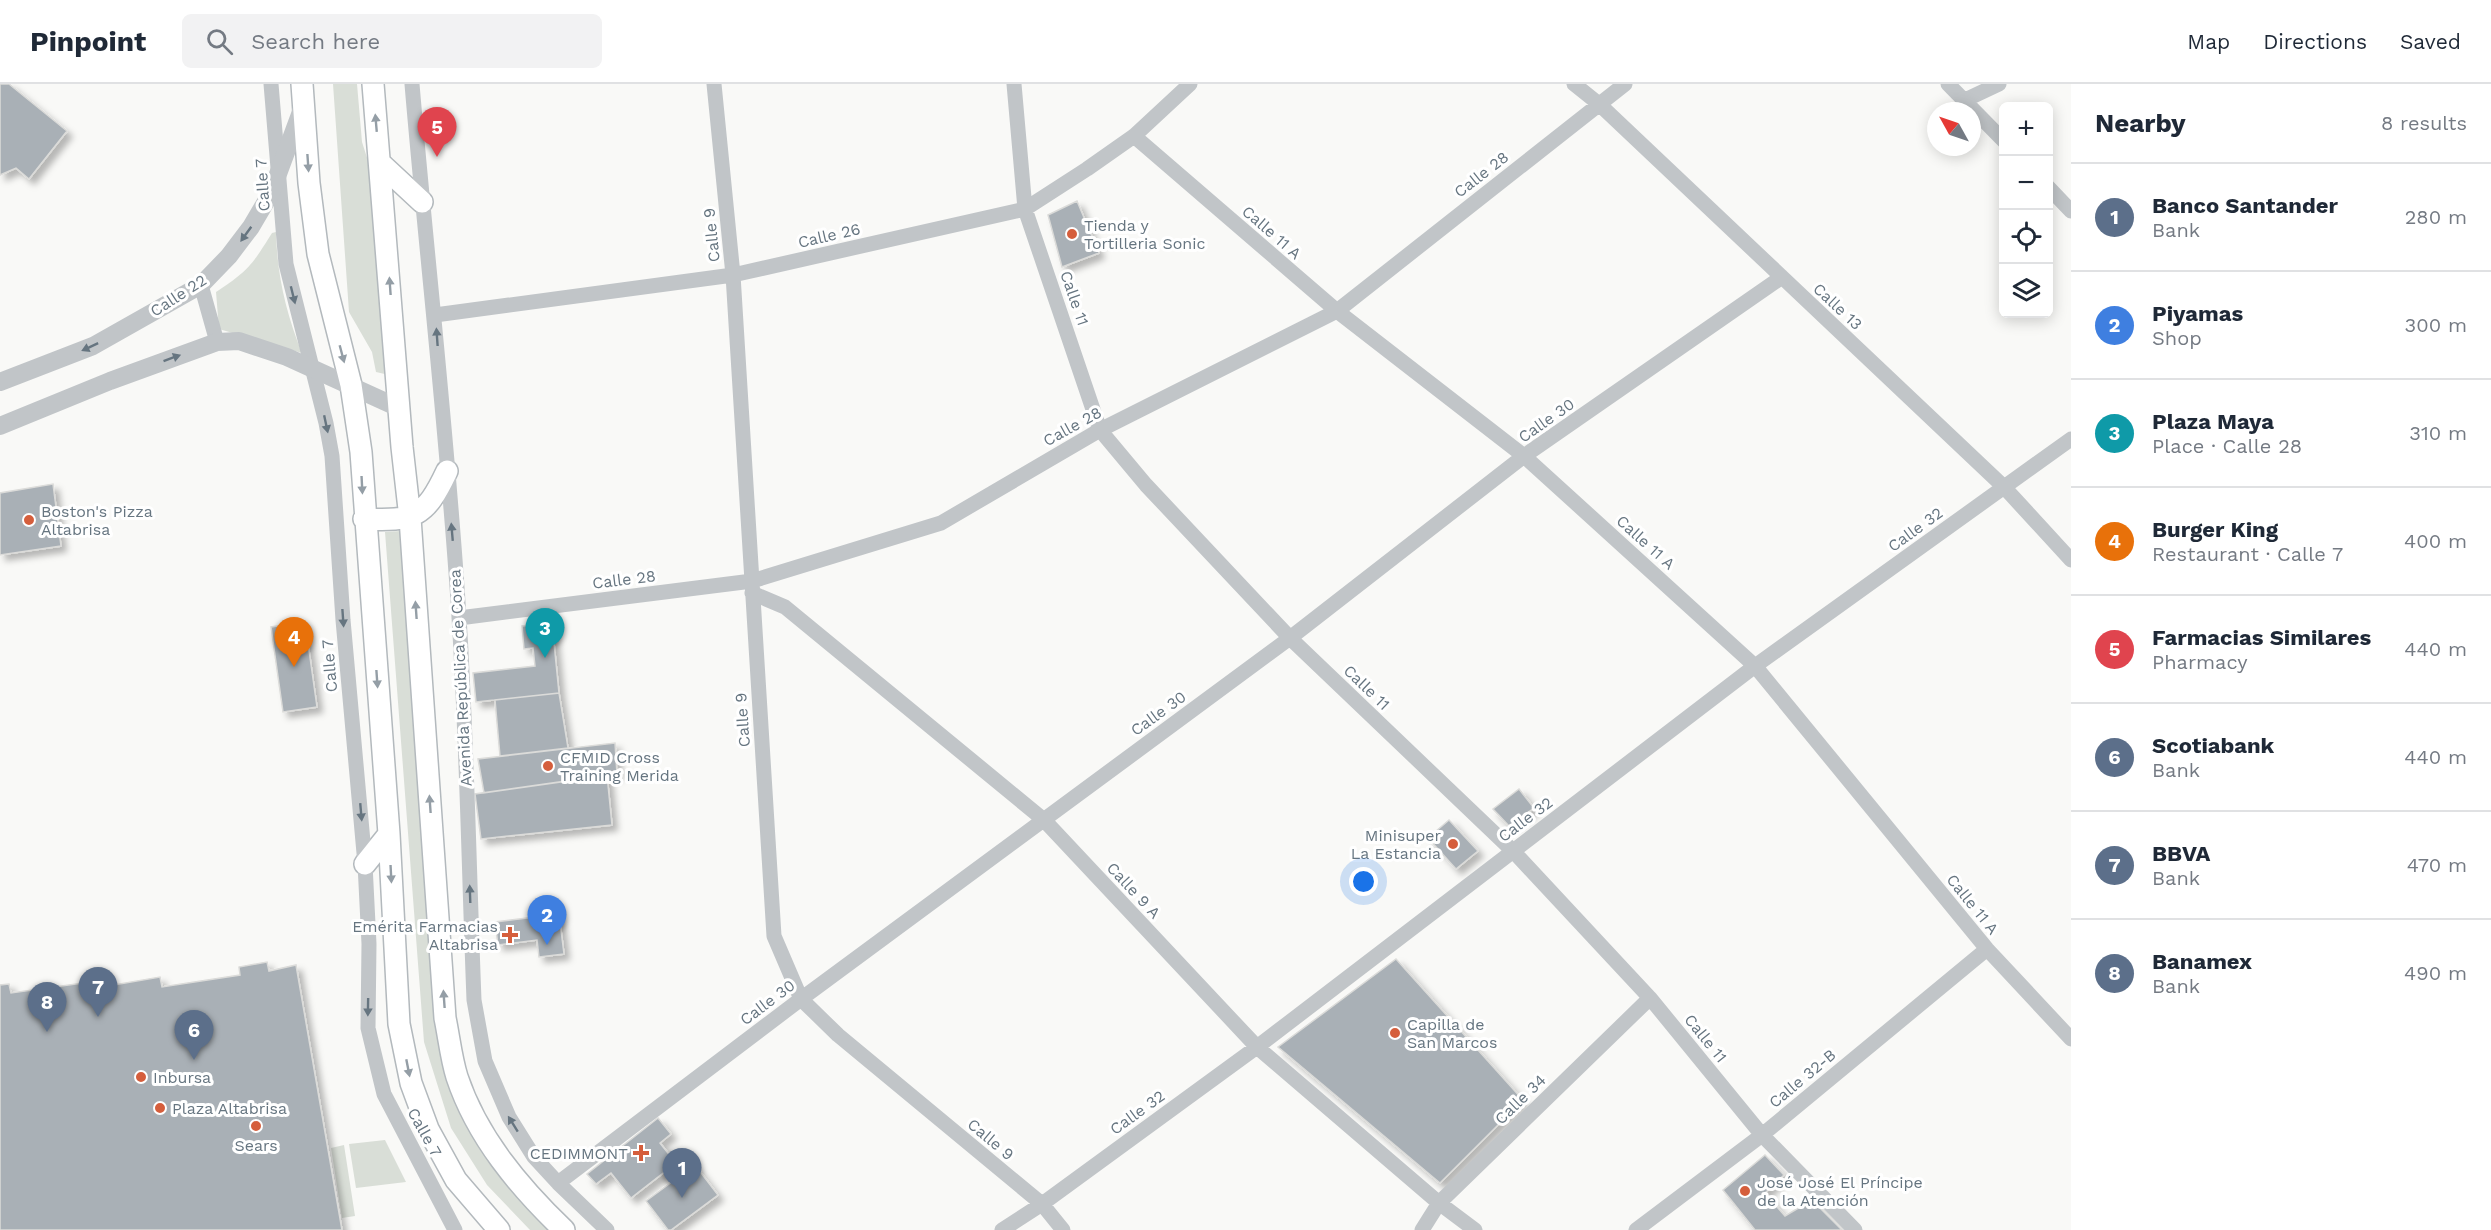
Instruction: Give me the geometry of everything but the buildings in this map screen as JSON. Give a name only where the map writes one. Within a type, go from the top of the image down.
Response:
[{"type":"main road","points":[[315,84],[303,94],[309,183],[318,254],[351,385],[361,452],[364,519],[389,834],[399,1024],[411,1083],[428,1129],[456,1180],[499,1230]]},
{"type":"main road","points":[[373,84],[410,518],[445,1018],[457,1076],[473,1116],[494,1152],[541,1208],[564,1230]]},
{"type":"main road","points":[[380,163],[422,202]]},
{"type":"main road","points":[[364,519],[410,518],[435,495],[447,471]]},
{"type":"main road","points":[[365,864],[389,834]]},
{"type":"street","name":"Calle 7","points":[[272,84],[286,264],[332,456],[343,620],[365,864],[369,944],[368,1028],[384,1094],[455,1230]]},
{"type":"street","name":"Avenida República de Corea","points":[[412,84],[435,315],[459,618],[474,1000],[485,1061],[509,1117],[534,1157],[607,1230]]},
{"type":"street","name":"Calle 9","points":[[714,84],[733,275],[774,936],[801,999],[838,1035],[1042,1204],[1063,1230]]},
{"type":"street","name":"Calle 11","points":[[1014,84],[1025,209],[1100,430],[1146,485],[1290,638],[1513,851],[1650,998],[1762,1135],[1855,1230]]},
{"type":"street","name":"Calle 26","points":[[435,315],[733,275],[1025,209],[1088,169],[1134,136],[1190,84]]},
{"type":"street","name":"Calle 13","points":[[1574,84],[1599,104],[2004,488],[2071,560]]},
{"type":"street","name":"Calle 28","points":[[459,618],[752,587],[941,523],[1100,430],[1338,312],[1625,84]]},
{"type":"street","points":[[1948,84],[1999,136]]},
{"type":"street","points":[[1965,100],[1999,84]]},
{"type":"street","name":"Calle 22","points":[[0,382],[93,346],[201,285],[229,256],[251,227],[280,175],[303,94]]},
{"type":"street","name":"Calle 11 A","points":[[1134,136],[1338,312],[1524,456],[1755,666],[1987,949],[2071,1039]]},
{"type":"street","points":[[2053,191],[2071,211]]},
{"type":"street","name":"Calle 30","points":[[558,1183],[801,999],[1290,638],[1524,456],[1782,277]]},
{"type":"street","points":[[201,285],[217,342]]},
{"type":"street","points":[[0,426],[110,381],[217,342],[239,341],[312,367],[399,408]]},
{"type":"street","name":"Calle 32","points":[[1002,1230],[1042,1204],[1257,1047],[1755,666],[2071,439]]},
{"type":"street","name":"Calle 9 A","points":[[752,587],[785,607],[1044,820],[1257,1047],[1439,1203],[1475,1230]]},
{"type":"street","name":"Calle 32-B","points":[[1636,1230],[1762,1135],[1987,949]]},
{"type":"street","name":"Calle 34","points":[[1422,1230],[1439,1203],[1650,998]]},
{"type":"shaded area","points":[[333,84],[357,84],[362,142],[376,186],[389,375],[376,372],[372,352],[349,312]]},
{"type":"shaded area","points":[[276,232],[283,294],[302,353],[219,329],[216,292],[248,267],[272,233]]},
{"type":"shaded area","points":[[401,531],[438,1036],[486,1155],[501,1179],[552,1230],[530,1230],[487,1185],[451,1128],[424,1042],[385,532]]},
{"type":"shaded area","points":[[385,1140],[406,1182],[356,1188],[349,1144]]},
{"type":"shaded area","points":[[344,1145],[355,1216],[342,1218],[331,1148]]},
{"type":"place","name":"Farmacias Similares","points":[[437,157]]},
{"type":"place","name":"Tienda y Tortilleria Sonic","points":[[1072,234]]},
{"type":"place","name":"Boston's Pizza Altabrisa","points":[[29,520]]},
{"type":"place","name":"Plaza Maya","points":[[545,658]]},
{"type":"place","name":"Burger King","points":[[294,667]]},
{"type":"place","name":"CFMID Cross Training Merida","points":[[548,766]]},
{"type":"place","name":"Minisuper La Estancia","points":[[1453,844]]},
{"type":"place","name":"Emérita Farmacias Altabrisa","points":[[510,935]]},
{"type":"place","name":"Piyamas","points":[[547,945]]},
{"type":"place","name":"BBVA","points":[[98,1017]]},
{"type":"place","name":"Banamex","points":[[47,1032]]},
{"type":"place","name":"Capilla de San Marcos","points":[[1395,1033]]},
{"type":"place","name":"Scotiabank","points":[[194,1060]]},
{"type":"place","name":"Inbursa","points":[[141,1077]]},
{"type":"place","name":"Plaza Altabrisa","points":[[160,1108]]},
{"type":"place","name":"Sears","points":[[256,1126]]},
{"type":"place","name":"CEDIMMONT","points":[[641,1153]]},
{"type":"place","name":"José José El Príncipe de la Atención","points":[[1745,1191]]},
{"type":"place","name":"Banco Santander","points":[[682,1198]]}]
